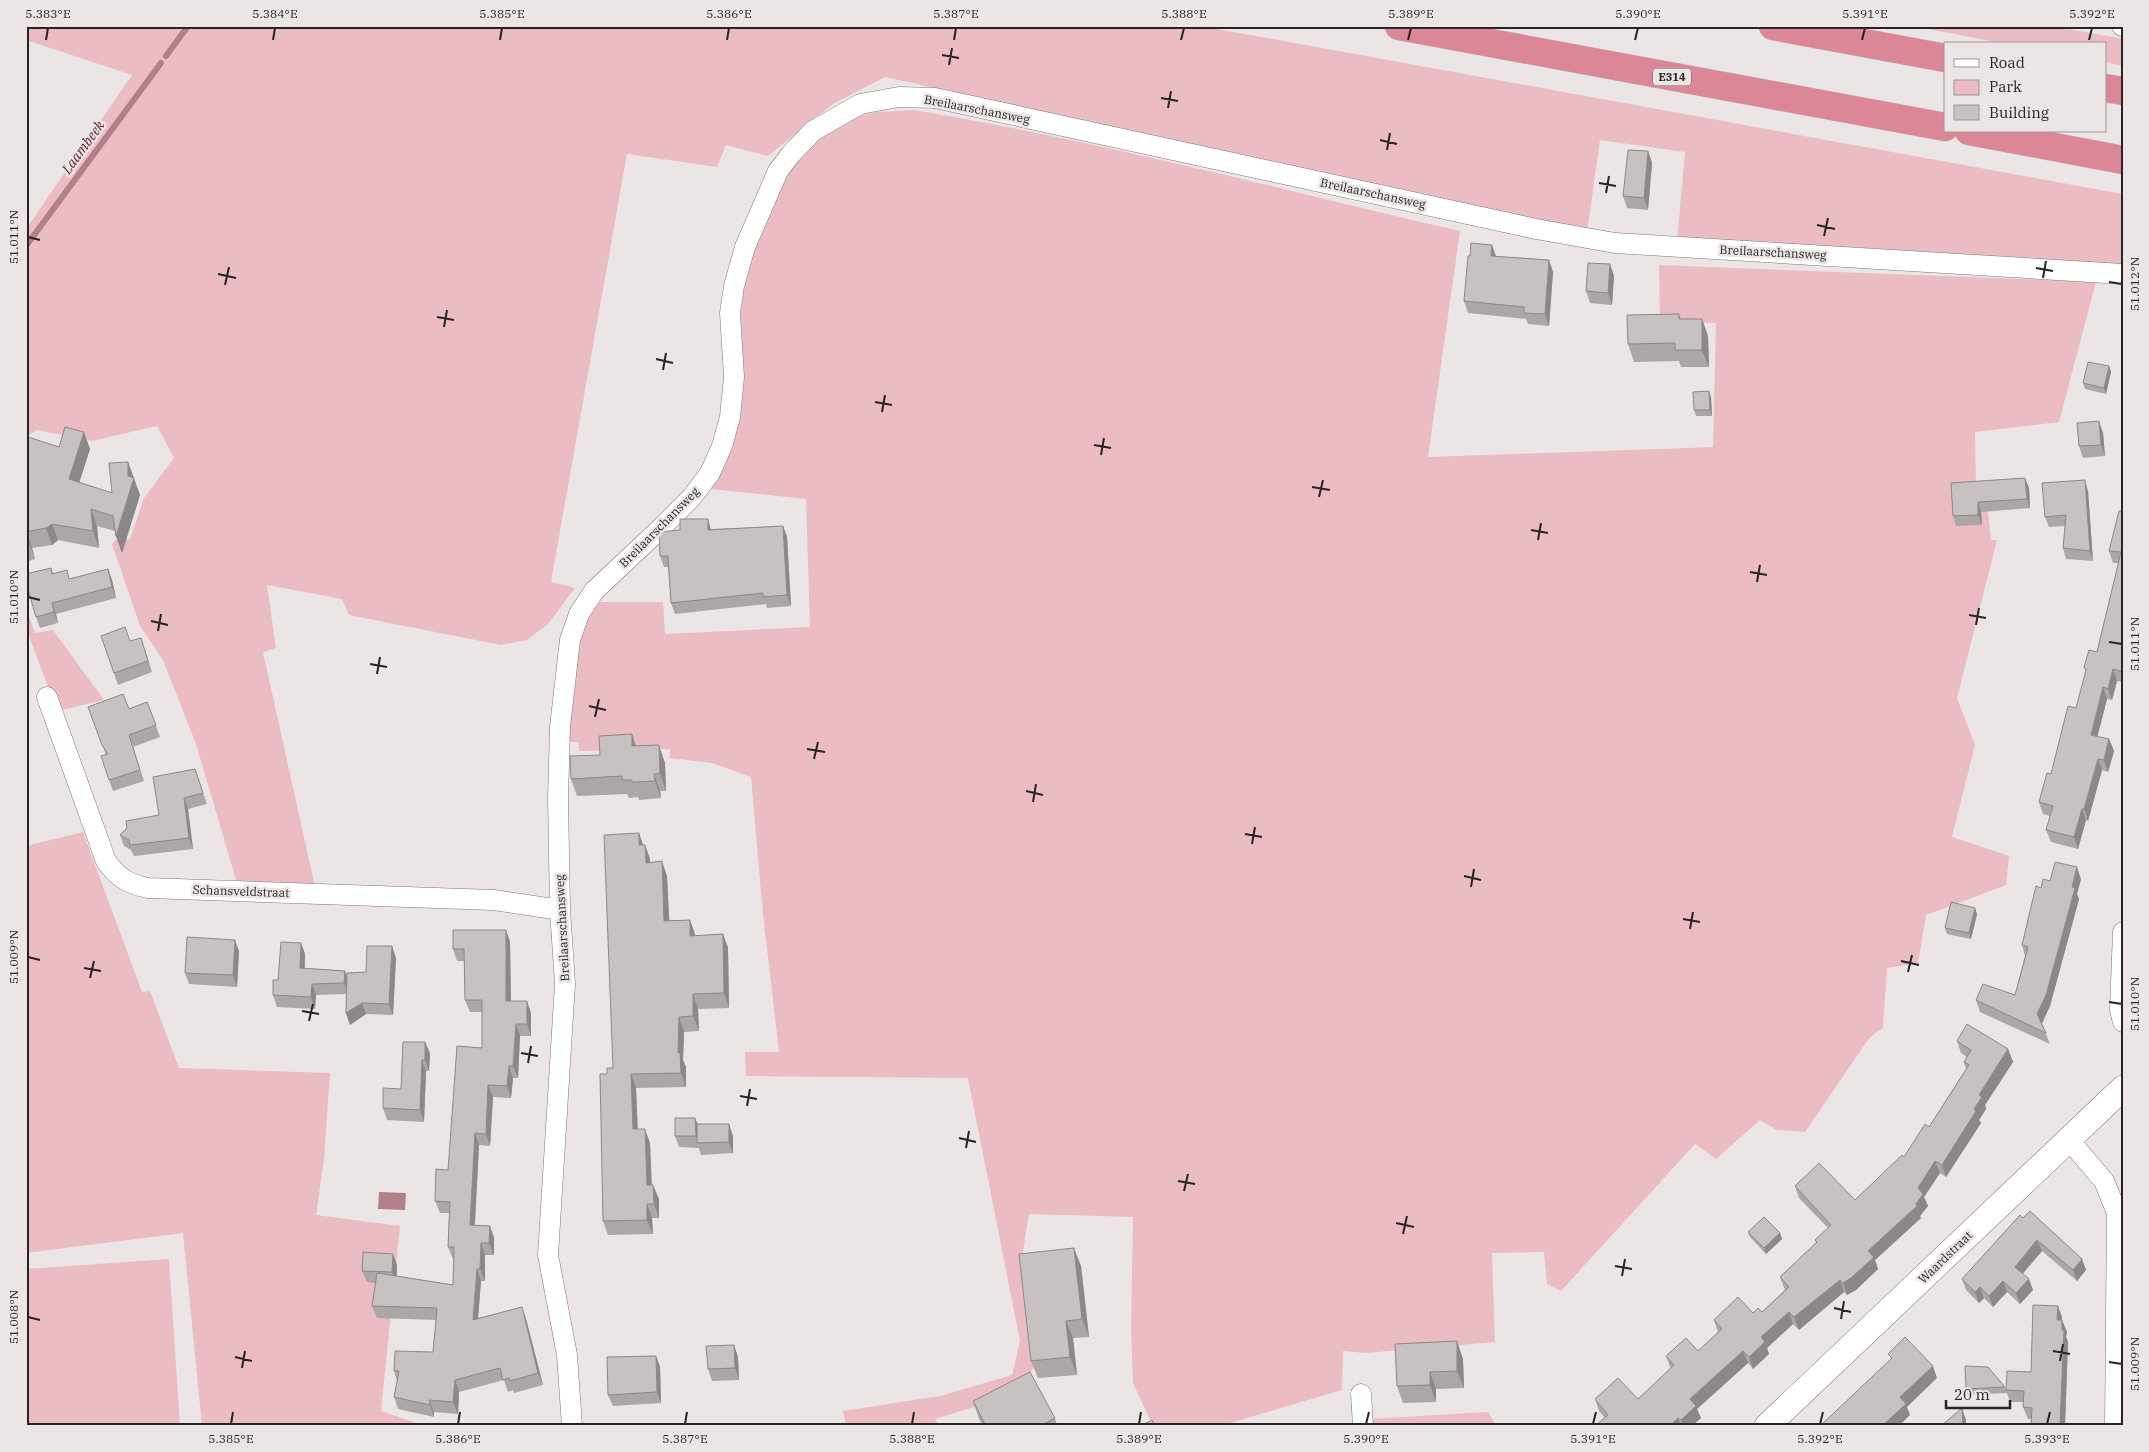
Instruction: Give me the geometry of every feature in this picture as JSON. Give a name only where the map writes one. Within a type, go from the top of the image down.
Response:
[{"type":"highway","name":"E314","points":[[1399,26],[1944,127]]},
{"type":"highway","points":[[1773,26],[1944,58]]},
{"type":"highway","points":[[2106,88],[2123,91]]},
{"type":"highway","points":[[1973,132],[2123,160]]},
{"type":"street","name":"Breilaarschansweg","points":[[572,1426],[567,1355],[548,1255],[565,984],[560,910],[560,727],[570,640],[579,614],[594,591],[692,497],[710,473],[722,446],[730,418],[734,377],[730,313],[734,286],[745,247],[778,171],[791,154],[813,132],[860,104],[899,97],[935,98],[1536,229],[1615,244],[2123,274]]},
{"type":"street","name":"Schansveldstraat","points":[[47,697],[106,861],[115,874],[132,885],[148,888],[494,900],[560,910]]},
{"type":"street","points":[[2123,932],[2120,1010],[2123,1022]]},
{"type":"street","name":"Waardstraat","points":[[1767,1426],[2123,1088]]},
{"type":"street","points":[[2069,1140],[2104,1182],[2118,1213],[2115,1426]]},
{"type":"street","points":[[1361,1394],[1363,1426]]},
{"type":"green space","points":[[26,26],[1201,26],[2123,194],[2123,268],[1677,241],[1685,152],[1600,140],[1587,233],[885,77],[833,104],[768,156],[726,145],[717,167],[627,154],[551,582],[575,588],[548,624],[527,640],[501,645],[349,615],[342,599],[267,585],[276,648],[263,652],[315,887],[237,883],[196,744],[163,660],[140,626],[112,544],[117,538],[130,539],[144,498],[174,458],[157,426],[92,441],[37,430],[26,437],[26,229],[132,75],[26,40]]},
{"type":"green space","points":[[1913,26],[2052,26],[2123,39],[2123,66],[2106,62],[2106,42],[1996,42]]},
{"type":"green space","points":[[913,110],[1119,150],[1460,231],[1428,457],[1713,447],[1716,323],[1660,321],[1659,265],[2096,282],[2059,422],[1975,432],[1976,487],[1985,486],[1991,540],[1997,540],[1957,698],[1975,745],[1952,837],[2009,856],[2006,885],[1926,915],[1918,963],[1887,968],[1883,1028],[1870,1037],[1805,1132],[1777,1130],[1760,1120],[1716,1159],[1695,1144],[1561,1291],[1547,1284],[1544,1252],[1492,1253],[1495,1342],[1366,1353],[1343,1351],[1342,1390],[1220,1426],[1153,1426],[1133,1383],[1131,1330],[1133,1217],[1029,1214],[1023,1251],[1034,1366],[1024,1386],[1013,1395],[935,1419],[939,1426],[840,1426],[846,1424],[843,1411],[940,1396],[1012,1375],[1020,1341],[968,1078],[746,1076],[745,1052],[779,1052],[763,914],[751,777],[712,763],[670,758],[670,749],[579,751],[578,742],[570,742],[571,687],[576,650],[582,632],[589,616],[600,602],[663,602],[665,634],[810,627],[806,499],[711,489],[731,444],[736,330],[746,269],[783,184],[798,160],[814,141],[851,117],[877,112]]},
{"type":"green space","points":[[26,608],[35,633],[53,630],[104,700],[57,711],[26,628]]},
{"type":"green space","points":[[83,832],[142,992],[150,991],[179,1068],[330,1073],[324,1159],[316,1215],[400,1226],[381,1411],[425,1426],[202,1426],[183,1233],[26,1253],[26,846]]},
{"type":"green space","points":[[169,1259],[180,1426],[26,1426],[26,1269]]},
{"type":"green space","points":[[1488,1412],[1496,1426],[1370,1426],[1369,1419]]},
{"type":"shaded area","points":[[379,1192],[406,1193],[405,1210],[378,1209]]},
{"type":"building","points":[[1628,150],[1648,151],[1644,198],[1623,196]]},
{"type":"building","points":[[1471,243],[1492,245],[1491,256],[1549,260],[1545,314],[1524,313],[1524,307],[1464,301]]},
{"type":"building","points":[[1588,263],[1610,264],[1608,293],[1586,291]]},
{"type":"building","points":[[1679,314],[1679,319],[1702,319],[1702,350],[1675,350],[1675,343],[1628,344],[1627,315]]},
{"type":"building","points":[[2088,362],[2109,366],[2104,388],[2083,383]]},
{"type":"building","points":[[1709,391],[1710,410],[1694,410],[1693,392]]},
{"type":"building","points":[[2099,421],[2101,445],[2079,446],[2077,423]]},
{"type":"building","points":[[65,427],[84,432],[69,479],[112,493],[109,463],[128,462],[128,476],[134,478],[116,536],[113,516],[91,509],[93,531],[52,524],[46,528],[26,532],[26,441],[28,437],[59,447]]},
{"type":"building","points":[[2025,478],[2027,499],[1978,502],[1978,515],[1953,516],[1951,483]]},
{"type":"building","points":[[2085,480],[2090,551],[2063,548],[2066,515],[2045,517],[2042,483]]},
{"type":"building","points":[[2119,511],[2123,511],[2123,672],[2113,669],[2108,689],[2103,687],[2091,735],[2109,739],[2104,760],[2098,759],[2074,837],[2046,830],[2053,806],[2039,802],[2047,773],[2051,774],[2068,706],[2076,708],[2089,650],[2097,652],[2121,552],[2109,551]]},
{"type":"building","points":[[680,519],[708,519],[708,530],[783,526],[787,595],[763,597],[763,593],[671,603],[668,556],[660,556],[659,532],[680,530]]},
{"type":"building","points":[[26,532],[29,543],[26,543]]},
{"type":"building","points":[[51,568],[52,574],[67,570],[69,579],[108,569],[112,587],[52,603],[54,612],[36,617],[26,583],[26,574]]},
{"type":"building","points":[[125,627],[130,641],[141,638],[148,661],[114,673],[101,636]]},
{"type":"building","points":[[123,694],[129,709],[147,702],[156,725],[129,735],[140,770],[109,780],[101,756],[108,754],[102,745],[88,707]]},
{"type":"building","points":[[632,734],[632,746],[659,745],[660,773],[654,774],[655,781],[632,782],[632,780],[622,780],[622,776],[571,779],[570,756],[600,755],[599,736]]},
{"type":"building","points":[[195,769],[203,793],[184,798],[189,838],[130,845],[129,840],[120,835],[127,828],[126,821],[159,815],[153,777]]},
{"type":"building","points":[[639,833],[639,845],[645,845],[646,863],[662,861],[664,921],[690,920],[690,936],[723,934],[724,993],[693,994],[693,1016],[679,1017],[678,1053],[680,1052],[681,1073],[631,1074],[633,1129],[645,1129],[647,1185],[653,1185],[654,1204],[647,1204],[647,1220],[603,1221],[600,1074],[607,1074],[607,1068],[613,1068],[604,835]]},
{"type":"building","points":[[2055,862],[2077,867],[2072,887],[2075,888],[2046,995],[2037,1014],[2046,1033],[1976,1000],[1983,984],[2015,995],[2028,947],[2022,945],[2036,886],[2041,888],[2043,879],[2050,881]]},
{"type":"building","points":[[1951,902],[1975,908],[1969,933],[1945,928]]},
{"type":"building","points":[[453,930],[506,930],[506,1001],[527,1001],[527,1024],[516,1024],[513,1066],[509,1066],[507,1086],[488,1085],[486,1134],[475,1133],[470,1225],[490,1226],[489,1243],[481,1243],[480,1269],[477,1269],[473,1320],[522,1307],[538,1373],[510,1381],[509,1378],[503,1380],[500,1368],[455,1380],[453,1402],[429,1400],[430,1405],[394,1397],[399,1371],[394,1371],[395,1351],[433,1352],[437,1308],[372,1306],[377,1273],[453,1285],[454,1247],[448,1247],[450,1202],[435,1201],[436,1169],[448,1170],[457,1046],[482,1048],[482,1000],[465,1000],[464,949],[453,949]]},
{"type":"building","points":[[187,937],[235,940],[233,975],[185,973]]},
{"type":"building","points":[[281,942],[301,943],[300,968],[345,971],[344,983],[312,984],[311,997],[273,995],[273,980],[278,980]]},
{"type":"building","points":[[367,946],[392,946],[389,1004],[362,1003],[346,1013],[347,973],[366,972]]},
{"type":"building","points":[[1967,1024],[2008,1049],[1979,1095],[1982,1097],[1974,1109],[1976,1111],[1942,1165],[1935,1161],[1918,1188],[1923,1194],[1916,1204],[1917,1206],[1868,1251],[1874,1257],[1851,1278],[1843,1283],[1840,1280],[1794,1317],[1789,1312],[1761,1337],[1765,1342],[1749,1357],[1743,1351],[1690,1399],[1696,1406],[1681,1420],[1678,1418],[1670,1426],[1597,1426],[1608,1415],[1595,1399],[1618,1378],[1638,1399],[1674,1365],[1666,1356],[1686,1338],[1698,1351],[1722,1329],[1714,1320],[1738,1297],[1753,1313],[1758,1308],[1762,1312],[1789,1287],[1780,1277],[1817,1242],[1815,1240],[1831,1225],[1795,1186],[1819,1163],[1855,1200],[1902,1155],[1904,1157],[1925,1124],[1929,1127],[1969,1065],[1964,1062],[1971,1050],[1957,1041]]},
{"type":"building","points":[[403,1042],[425,1042],[425,1060],[422,1060],[420,1110],[383,1108],[383,1088],[401,1089]]},
{"type":"building","points":[[675,1118],[695,1118],[696,1136],[675,1136]]},
{"type":"building","points":[[697,1124],[729,1124],[729,1142],[697,1143]]},
{"type":"building","points":[[2030,1211],[2082,1259],[2073,1270],[2037,1240],[2015,1267],[2029,1279],[2016,1293],[2003,1281],[1989,1296],[1980,1287],[1975,1292],[1962,1279],[2020,1215],[2023,1218]]},
{"type":"building","points":[[1764,1217],[1780,1233],[1764,1248],[1748,1232]]},
{"type":"building","points":[[1074,1248],[1082,1319],[1066,1321],[1070,1357],[1031,1361],[1019,1254]]},
{"type":"building","points":[[363,1252],[393,1254],[392,1272],[362,1271]]},
{"type":"building","points":[[2033,1305],[2058,1306],[2057,1320],[2062,1320],[2062,1330],[2064,1330],[2060,1426],[2031,1426],[2032,1408],[2023,1407],[2024,1391],[2006,1390],[2007,1371],[2031,1372]]},
{"type":"building","points":[[1905,1337],[1933,1366],[1900,1397],[1906,1404],[1882,1426],[1820,1426],[1892,1358],[1888,1354]]},
{"type":"building","points":[[1457,1341],[1457,1371],[1430,1372],[1430,1385],[1397,1386],[1395,1344]]},
{"type":"building","points":[[734,1345],[735,1368],[708,1369],[706,1346]]},
{"type":"building","points":[[656,1356],[657,1392],[608,1395],[607,1357]]},
{"type":"building","points":[[1965,1366],[1988,1367],[2005,1387],[1966,1389]]},
{"type":"building","points":[[1030,1372],[1055,1418],[1040,1426],[986,1426],[973,1401]]},
{"type":"building","points":[[1962,1408],[1963,1426],[1941,1426]]},
{"type":"building","points":[[1152,1420],[1155,1426],[1140,1426]]},
{"type":"waterway","name":"Laambeek","points":[[166,56],[188,26]]},
{"type":"waterway","name":"Laambeek","points":[[26,246],[161,63]]}]
